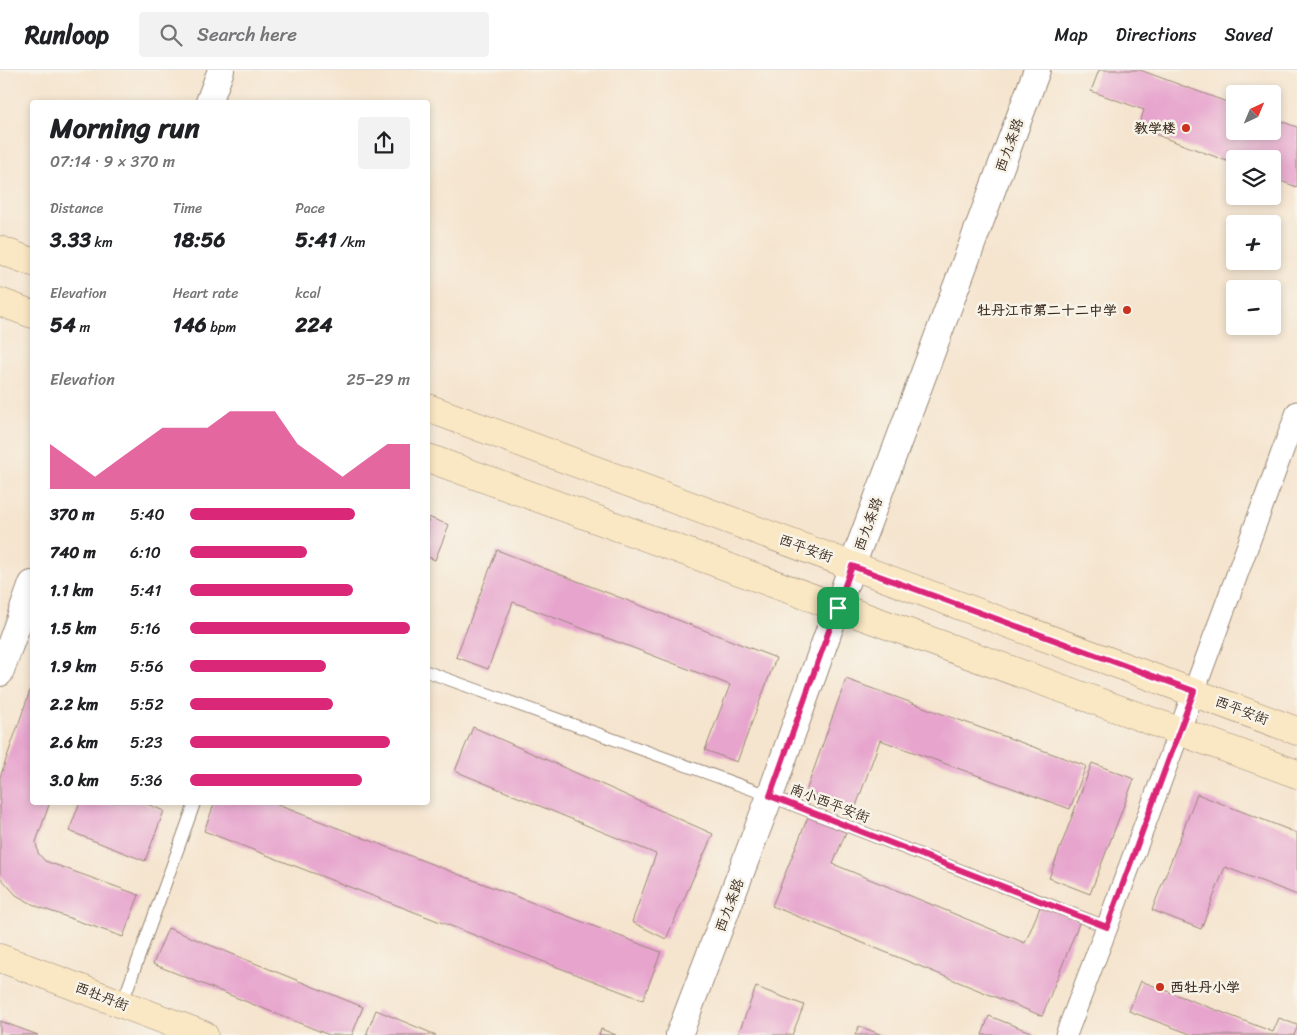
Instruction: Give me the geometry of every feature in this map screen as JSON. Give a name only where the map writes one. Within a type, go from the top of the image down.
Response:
[{"type":"main road","points":[[0,250],[30,261]]},
{"type":"main road","points":[[0,302],[30,313]]},
{"type":"main road","name":"西平安街","points":[[430,409],[1297,730]]},
{"type":"main road","points":[[430,459],[1297,774]]},
{"type":"main road","name":"西牡丹街","points":[[0,958],[204,1035]]},
{"type":"street","points":[[210,100],[221,70]]},
{"type":"street","name":"西九条路","points":[[679,1035],[770,796],[852,566],[1037,70]]},
{"type":"street","points":[[1066,1035],[1297,412]]},
{"type":"street","points":[[0,673],[30,590]]},
{"type":"lane","name":"南小西平安街","points":[[430,673],[770,796],[1107,927]]},
{"type":"lane","points":[[122,1004],[194,805]]},
{"type":"building","name":"教学楼","points":[[1099,70],[1140,70],[1226,102],[1226,140],[1281,140],[1281,121],[1297,127],[1297,187],[1281,181],[1281,150],[1226,150],[1226,161],[1138,128],[1144,110],[1091,91]]},
{"type":"building","points":[[430,518],[449,525],[435,560],[430,558]]},
{"type":"building","points":[[497,550],[776,658],[737,762],[705,750],[730,685],[513,602],[488,669],[456,657]]},
{"type":"building","points":[[846,679],[1086,766],[1070,809],[880,740],[855,809],[806,791]]},
{"type":"building","points":[[30,691],[30,805],[49,805],[36,842],[38,853],[45,861],[139,895],[123,937],[36,906],[16,895],[0,877],[0,777]]},
{"type":"building","points":[[473,727],[713,834],[666,939],[632,922],[656,854],[455,771]]},
{"type":"building","points":[[1092,763],[1134,779],[1090,894],[1049,878]]},
{"type":"building","points":[[1197,794],[1297,833],[1297,895],[1225,867],[1201,929],[1152,910]]},
{"type":"building","points":[[79,805],[149,805],[164,811],[145,861],[69,831]]},
{"type":"building","points":[[214,805],[278,805],[661,952],[643,1000],[204,831]]},
{"type":"building","points":[[808,817],[846,832],[833,864],[1025,943],[1041,905],[1080,921],[1042,1016],[772,906]]},
{"type":"building","points":[[168,928],[363,1007],[352,1035],[329,1035],[153,964]]},
{"type":"building","points":[[1141,981],[1273,1032],[1279,1018],[1297,1025],[1297,1028],[1294,1035],[1193,1035],[1129,1011]]},
{"type":"building","points":[[756,987],[804,1005],[792,1035],[738,1035]]},
{"type":"building","points":[[376,1010],[436,1035],[366,1035]]},
{"type":"building","points":[[989,1016],[1033,1033],[1032,1035],[982,1035]]},
{"type":"building","points":[[0,1021],[38,1035],[0,1035]]},
{"type":"building","points":[[859,1026],[882,1035],[855,1035]]},
{"type":"building","points":[[601,1029],[616,1035],[599,1035]]},
{"type":"place","name":"教学楼","points":[[1186,128]]},
{"type":"place","name":"牡丹江市第二十二中学","points":[[1127,310]]},
{"type":"place","name":"西牡丹小学","points":[[1160,987]]},
{"type":"route","points":[[852,566],[1194,691],[1107,927],[770,796],[838,608],[852,566]]}]
